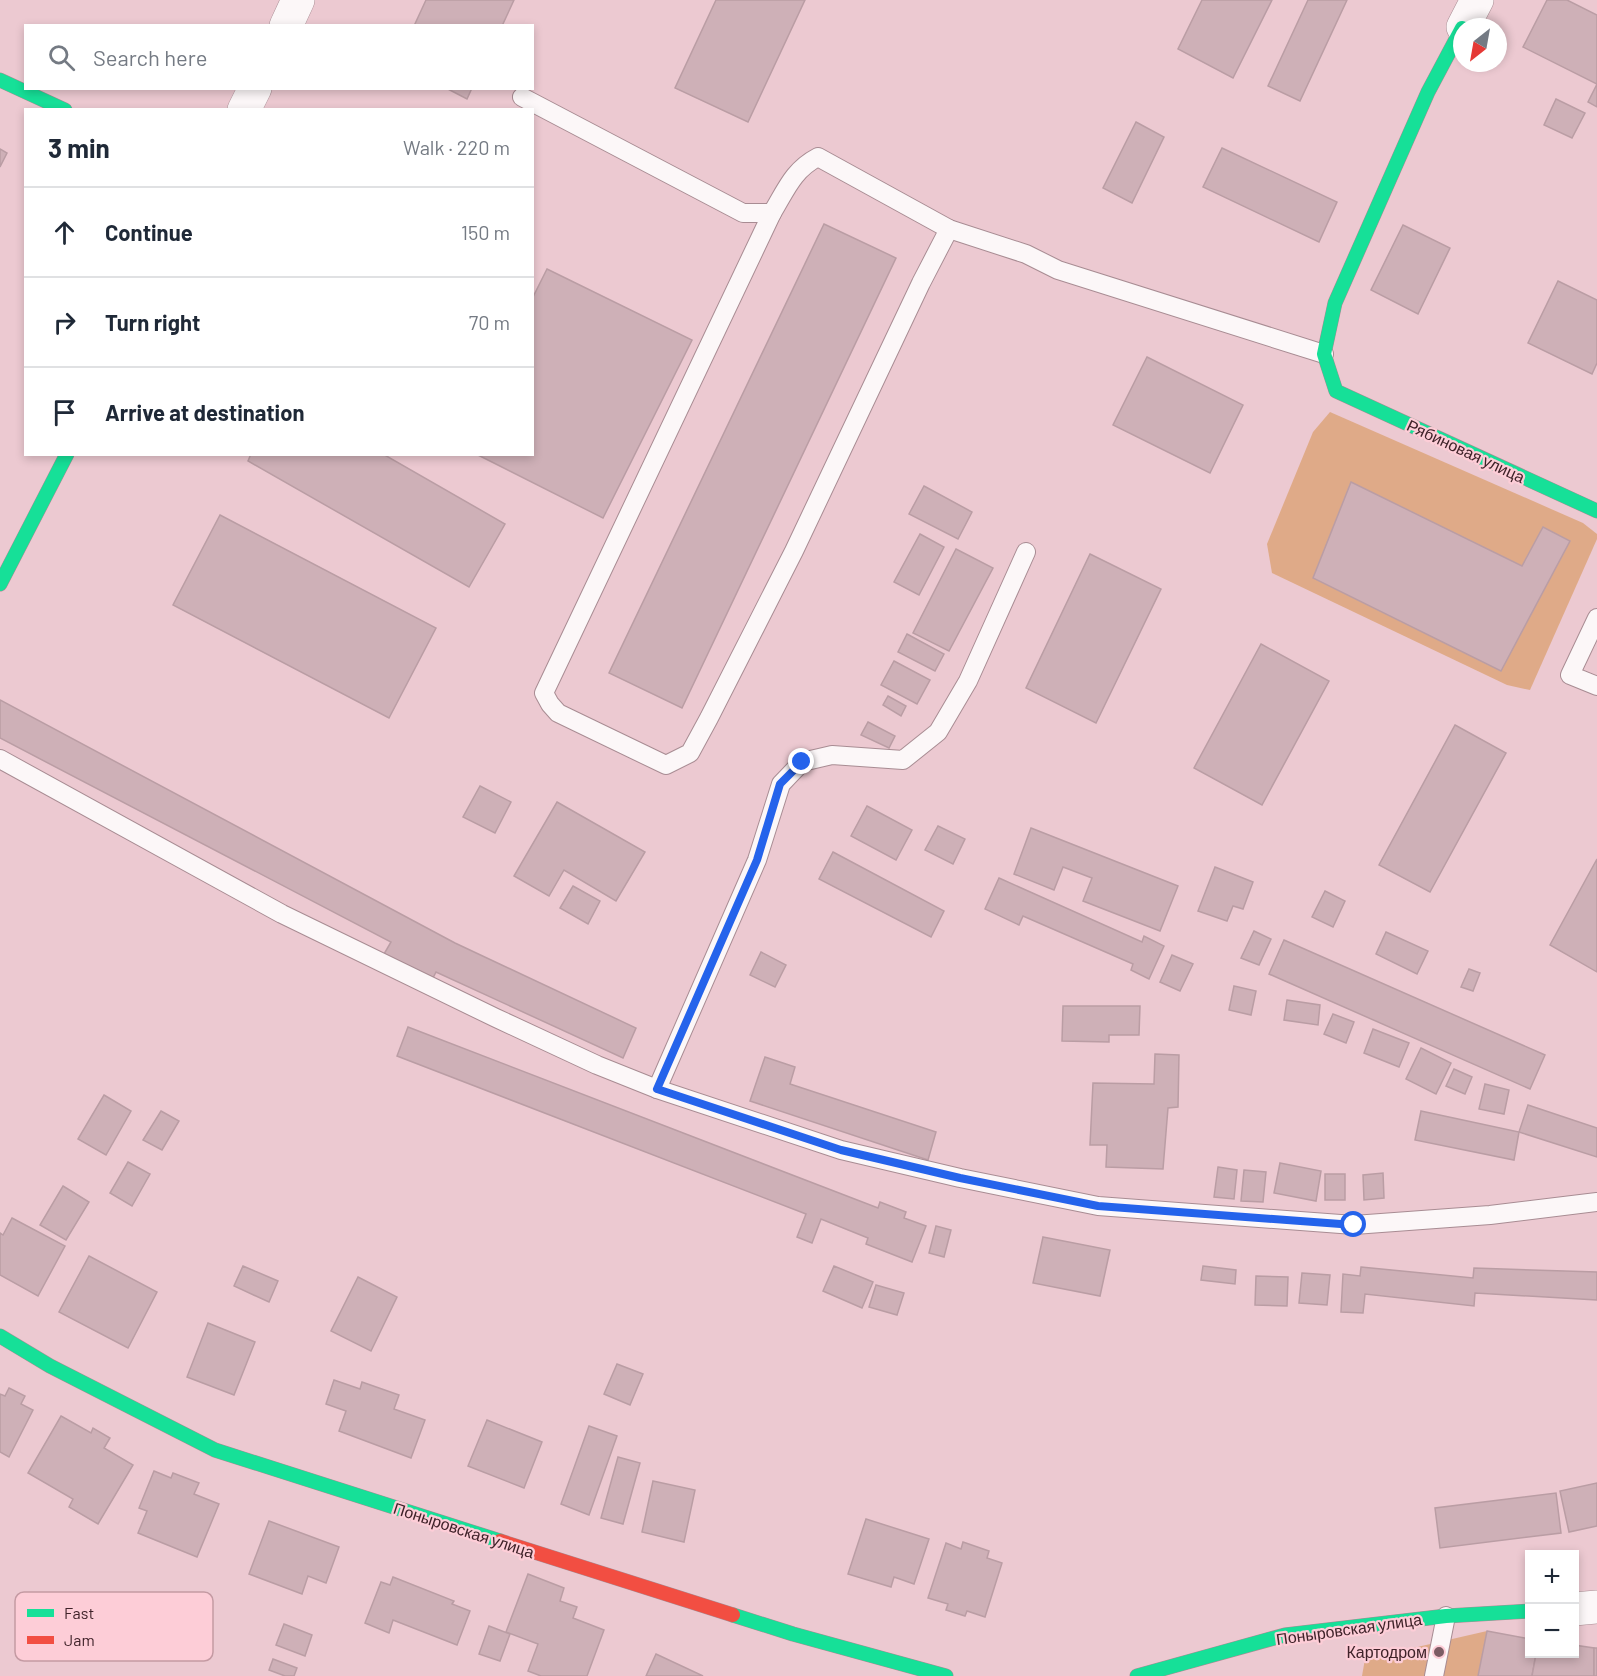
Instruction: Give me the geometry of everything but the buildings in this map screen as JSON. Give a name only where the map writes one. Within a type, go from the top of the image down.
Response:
[{"type":"street","points":[[287,24],[298,0]]},
{"type":"street","points":[[1467,18],[1477,0]]},
{"type":"street","points":[[1324,354],[1335,303],[1428,92],[1453,45]]},
{"type":"street","points":[[0,80],[60,108]]},
{"type":"street","points":[[245,108],[254,90]]},
{"type":"street","name":"Рябиновая улица","points":[[1324,354],[1336,391],[1597,511]]},
{"type":"street","points":[[0,584],[66,456]]},
{"type":"street","name":"Поныровская улица","points":[[0,1336],[50,1366],[215,1450],[793,1634],[946,1676]]},
{"type":"street","points":[[1579,1609],[1597,1608]]},
{"type":"street","name":"Поныровская улица","points":[[1137,1676],[1170,1672],[1285,1635],[1446,1616],[1525,1611]]},
{"type":"lane","points":[[522,97],[743,213],[772,213]]},
{"type":"lane","points":[[949,228],[794,551],[690,753],[666,765],[558,713],[550,705],[544,693],[772,213],[796,173],[805,164],[818,157],[949,228],[1026,254],[1058,270],[1324,354]]},
{"type":"lane","points":[[657,1089],[757,860],[780,784],[802,762],[832,755],[903,759],[938,732],[968,681],[1026,552]]},
{"type":"lane","points":[[1597,618],[1570,675],[1597,686]]},
{"type":"lane","points":[[0,759],[282,914],[597,1065],[657,1089],[841,1150],[960,1178],[1098,1206],[1354,1225],[1490,1215],[1597,1202]]},
{"type":"lane","points":[[1434,1676],[1446,1616]]},
{"type":"shaded area","points":[[1330,412],[1583,523],[1597,534],[1597,539],[1530,690],[1507,685],[1272,573],[1267,544],[1313,432]]},
{"type":"shaded area","name":"Картодром","points":[[1487,1631],[1478,1676],[1362,1676],[1365,1659]]},
{"type":"traffic: fast","points":[[1453,45],[1428,92],[1335,303],[1324,354],[1336,391],[1597,511]]},
{"type":"traffic: fast","points":[[0,80],[61,108]]},
{"type":"traffic: fast","points":[[0,584],[66,456]]},
{"type":"traffic: fast","points":[[0,1336],[50,1366],[215,1450],[500,1541]]},
{"type":"traffic: fast","points":[[1137,1676],[1285,1635],[1446,1616],[1525,1611]]},
{"type":"traffic: fast","points":[[733,1615],[946,1676]]},
{"type":"traffic: jam","points":[[500,1541],[733,1615]]},
{"type":"place","name":"Картодром","points":[[1439,1652]]},
{"type":"route","points":[[802,762],[780,784],[757,860],[657,1089],[841,1150],[960,1178],[1098,1206],[1354,1225]]}]
